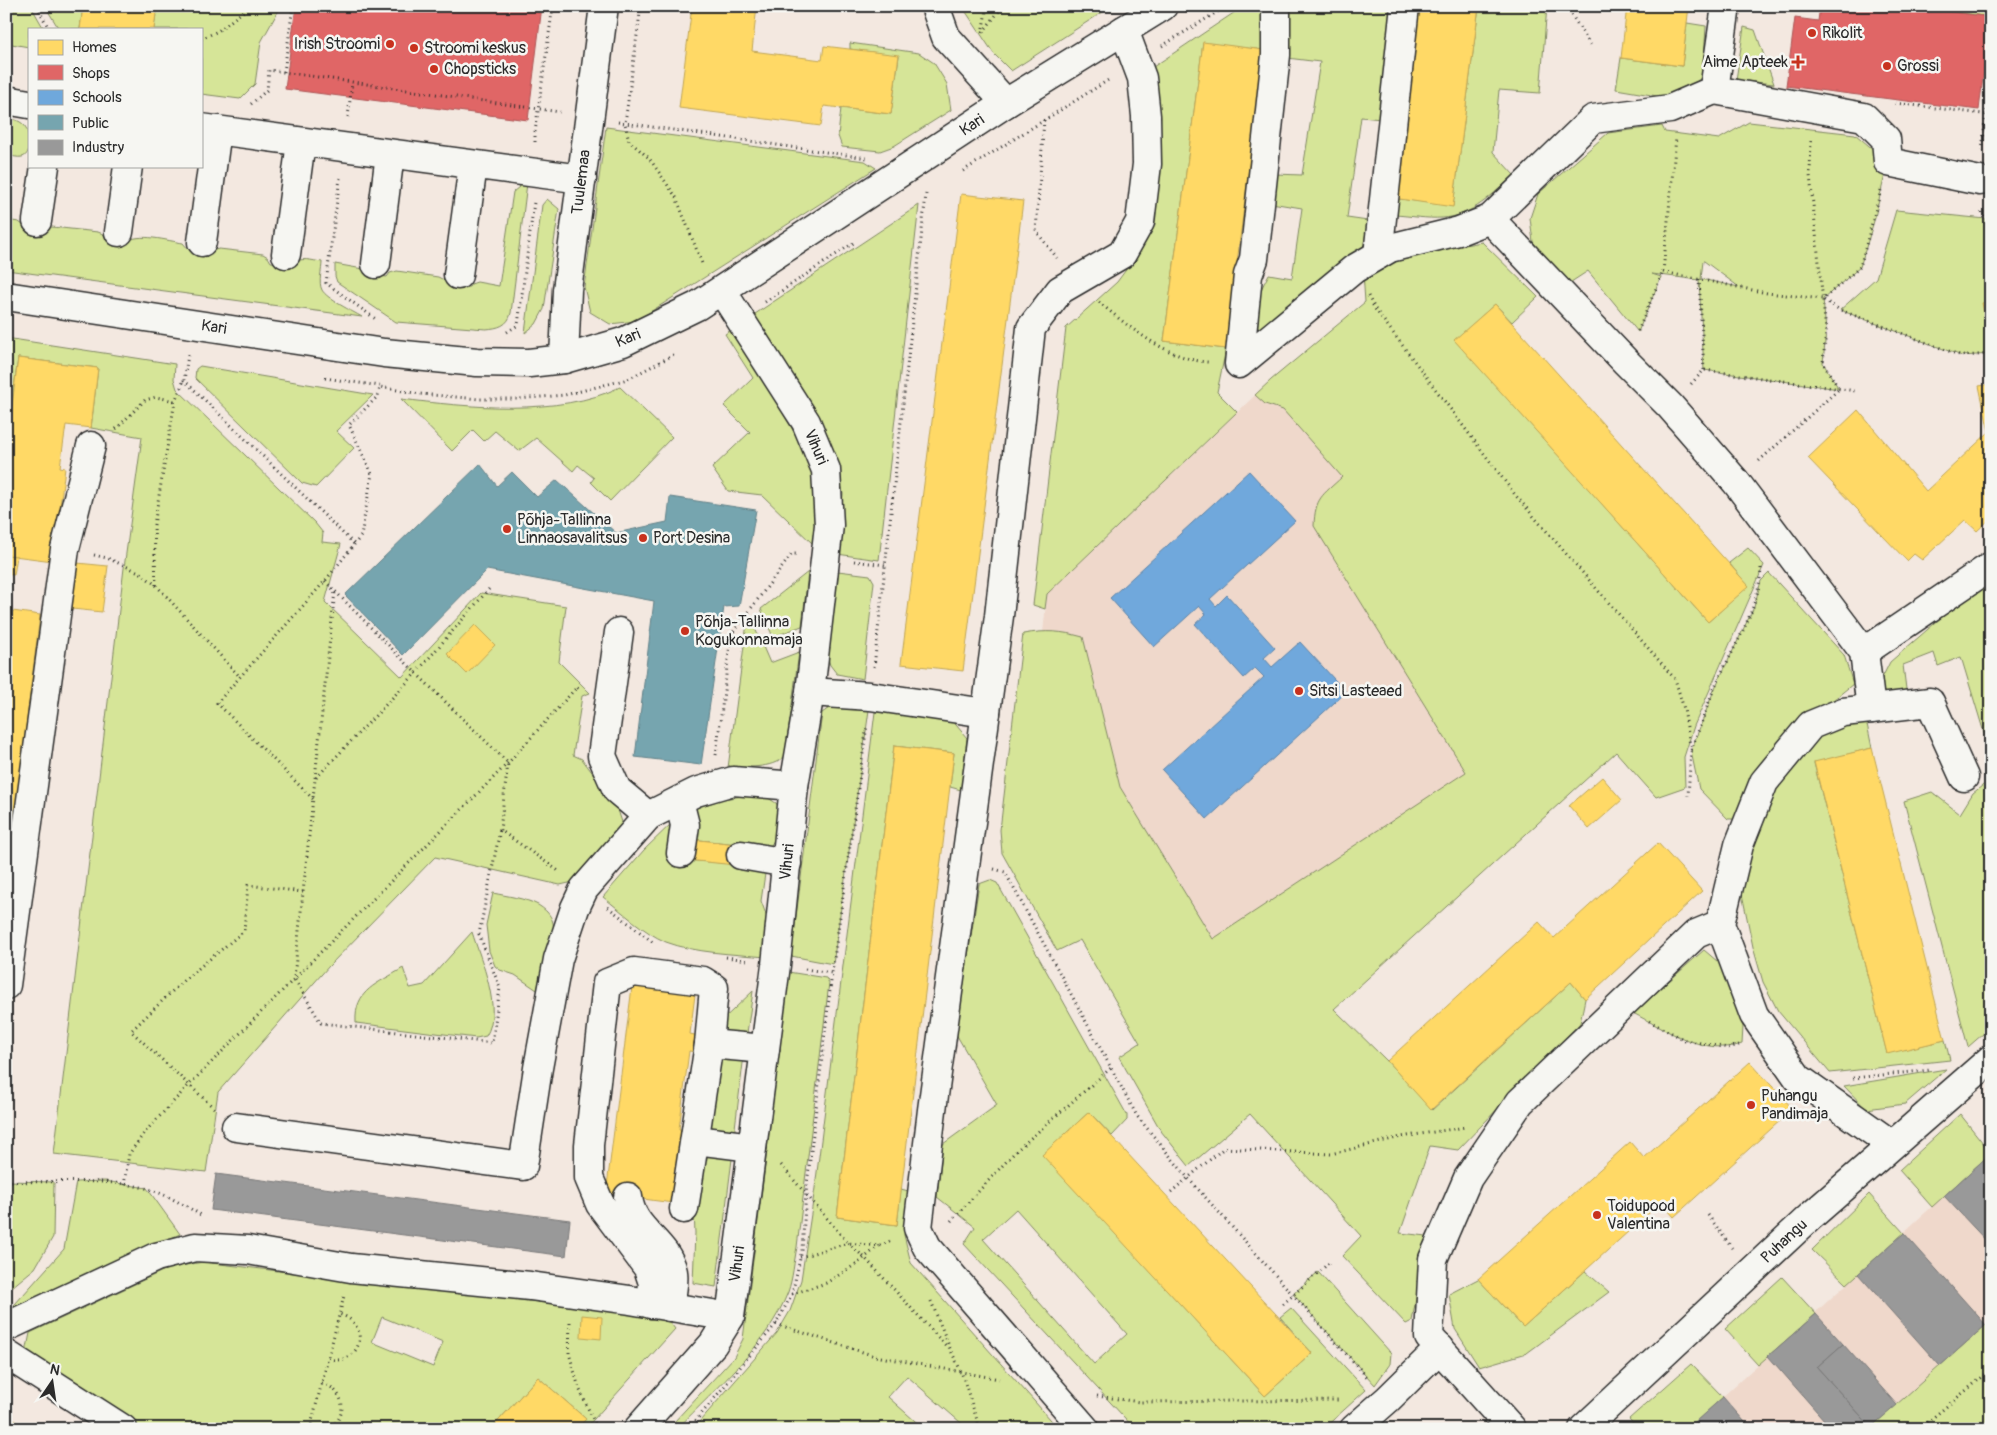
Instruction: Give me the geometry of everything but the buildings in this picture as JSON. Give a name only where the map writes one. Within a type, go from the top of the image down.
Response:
[{"type":"street","name":"Tuulemaa","points":[[564,359],[567,290],[604,6]]},
{"type":"street","points":[[935,6],[946,37],[1006,103]]},
{"type":"street","name":"Kari","points":[[6,296],[384,353],[477,362],[529,363],[564,359],[623,342],[697,306],[1006,103],[1164,6]]},
{"type":"street","points":[[1239,364],[1248,275],[1254,259],[1276,55],[1276,6]]},
{"type":"street","points":[[1378,255],[1405,6]]},
{"type":"street","points":[[1714,90],[1726,6]]},
{"type":"street","points":[[1086,1429],[922,1238],[965,859],[986,713],[1031,328],[1060,290],[1122,254],[1140,222],[1147,164],[1146,116],[1142,78],[1124,30]]},
{"type":"street","points":[[1239,364],[1354,269],[1390,248],[1459,231],[1490,219],[1594,119],[1670,109],[1714,90],[1864,117],[1886,139],[1888,162],[1980,181]]},
{"type":"street","points":[[6,100],[28,104]]},
{"type":"street","points":[[202,242],[209,129],[582,179]]},
{"type":"street","points":[[286,254],[301,142]]},
{"type":"street","points":[[376,264],[390,154]]},
{"type":"street","points":[[458,274],[473,165]]},
{"type":"street","points":[[37,221],[44,168]]},
{"type":"street","points":[[119,232],[128,168]]},
{"type":"street","points":[[1490,219],[1670,406],[1736,482],[1864,652],[1871,709]]},
{"type":"street","name":"Vihuri","points":[[638,1429],[713,1344],[730,1317],[776,965],[794,786],[810,692],[829,525],[826,470],[806,422],[722,291]]},
{"type":"street","points":[[6,985],[65,549],[91,446]]},
{"type":"street","points":[[1864,652],[1991,566]]},
{"type":"street","points":[[619,632],[602,756],[617,790],[648,816]]},
{"type":"street","points":[[810,692],[870,696],[986,713]]},
{"type":"street","points":[[1892,1144],[1798,1078],[1754,1015],[1720,924],[1739,845],[1764,782],[1810,725],[1843,712],[1930,702],[1964,777]]},
{"type":"street","points":[[236,1127],[523,1166],[538,1068],[558,959],[574,908],[584,889],[648,816],[679,800],[696,792],[733,781],[794,786]]},
{"type":"street","points":[[679,800],[685,825],[681,853]]},
{"type":"street","points":[[741,855],[787,863]]},
{"type":"street","points":[[1512,1429],[1429,1337],[1433,1259],[1468,1178],[1520,1102],[1696,934],[1720,924]]},
{"type":"street","points":[[661,1305],[648,1268],[600,1204],[589,1178],[589,1145],[607,982],[634,972],[703,981],[714,988],[709,1044],[696,1140],[684,1209]]},
{"type":"street","points":[[709,1044],[765,1049]]},
{"type":"street","name":"Puhangu","points":[[1583,1429],[1751,1272],[1892,1144],[1991,1059]]},
{"type":"street","points":[[696,1140],[752,1147]]},
{"type":"street","points":[[628,1197],[629,1208],[634,1219],[667,1254],[673,1274],[661,1305]]},
{"type":"street","points":[[6,1327],[156,1257],[195,1247],[248,1250],[351,1268],[574,1292],[730,1317]]},
{"type":"street","points":[[1354,1429],[1440,1348]]},
{"type":"street","points":[[6,1354],[123,1429]]},
{"type":"path","points":[[37,6],[48,28]]},
{"type":"path","points":[[202,38],[218,30],[250,6]]},
{"type":"path","points":[[284,72],[292,6]]},
{"type":"path","points":[[500,335],[518,326],[538,174],[534,132],[553,6]]},
{"type":"path","points":[[641,6],[625,123],[629,142],[649,158],[676,197],[702,265],[722,291]]},
{"type":"path","points":[[982,33],[1003,6]]},
{"type":"path","points":[[1566,6],[1591,46]]},
{"type":"path","points":[[1985,114],[1991,69]]},
{"type":"path","points":[[247,108],[267,90],[268,70],[539,108],[625,123],[871,159]]},
{"type":"path","points":[[352,83],[326,283],[379,322]]},
{"type":"path","points":[[1812,108],[1810,175],[1826,330],[1823,363],[1839,389]]},
{"type":"path","points":[[1626,362],[1663,272],[1677,126],[1670,109]]},
{"type":"path","points":[[1044,120],[1036,231],[1054,254],[1101,304],[1157,346],[1195,362],[1239,364]]},
{"type":"path","points":[[1823,299],[1860,267],[1874,221],[1888,162]]},
{"type":"path","points":[[689,1429],[776,1324],[792,1294],[800,1257],[832,973],[870,696],[926,194]]},
{"type":"path","points":[[1354,269],[1375,309],[1516,496],[1675,679],[1684,709],[1690,751],[1688,796]]},
{"type":"path","points":[[1663,272],[1767,293],[1823,299],[1840,310],[1962,356],[1991,354]]},
{"type":"path","points":[[1670,406],[1704,370],[1699,279]]},
{"type":"path","points":[[156,585],[154,525],[175,401],[184,380],[188,354]]},
{"type":"path","points":[[1704,370],[1856,391]]},
{"type":"path","points":[[184,380],[354,544]]},
{"type":"path","points":[[313,799],[217,703],[361,536],[372,474],[349,425],[378,396],[380,387]]},
{"type":"path","points":[[1736,482],[1839,389]]},
{"type":"path","points":[[91,446],[112,434],[145,400],[156,396],[175,401]]},
{"type":"path","points":[[1690,751],[1714,690],[1754,607],[1761,581],[1764,520]]},
{"type":"path","points":[[65,549],[107,558],[139,572],[156,585],[240,677]]},
{"type":"path","points":[[711,788],[731,635],[792,554],[801,555]]},
{"type":"path","points":[[324,581],[508,763]]},
{"type":"path","points":[[315,779],[416,674],[489,589]]},
{"type":"path","points":[[335,592],[294,978],[321,1023],[492,1043],[500,988],[479,934],[500,830],[508,763]]},
{"type":"path","points":[[124,1185],[129,1154],[145,1132],[294,978],[508,763],[577,687],[582,692]]},
{"type":"path","points":[[500,830],[584,889],[657,945]]},
{"type":"path","points":[[965,859],[1005,872],[1110,1068],[1138,1116],[1188,1178],[1388,1399]]},
{"type":"path","points":[[236,1127],[188,1086],[130,1031],[184,981],[244,931],[248,885],[303,892]]},
{"type":"path","points":[[724,957],[832,973]]},
{"type":"path","points":[[1620,1006],[1685,1040],[1728,1048],[1768,1036]]},
{"type":"path","points":[[800,1257],[848,1243],[880,1246],[922,1238],[1017,1150],[1110,1068]]},
{"type":"path","points":[[1852,1078],[1936,1069]]},
{"type":"path","points":[[1171,1192],[1224,1148],[1331,1154],[1401,1138],[1507,1120]]},
{"type":"path","points":[[752,1147],[767,1150],[848,1243],[865,1258],[951,1350]]},
{"type":"path","points":[[6,1181],[105,1182],[147,1188],[182,1204],[211,1221],[230,1249]]},
{"type":"path","points":[[1708,1215],[1751,1272]]},
{"type":"path","points":[[792,1294],[826,1283],[880,1246]]},
{"type":"path","points":[[1283,1304],[1329,1263]]},
{"type":"path","points":[[310,1429],[351,1268]]},
{"type":"path","points":[[574,1292],[570,1319],[569,1353],[579,1388],[595,1424]]},
{"type":"path","points":[[931,1296],[932,1304],[961,1371],[980,1429]]},
{"type":"path","points":[[328,1359],[336,1361],[350,1356],[359,1343],[360,1335],[353,1321],[347,1316],[339,1314]]},
{"type":"path","points":[[1919,1429],[1991,1370]]},
{"type":"path","points":[[322,1383],[336,1390],[342,1405],[338,1420],[326,1429]]},
{"type":"shaded area","name":"Sitsi Lasteaed","points":[[1271,380],[1616,752],[1211,1121],[1027,788],[1047,594]]},
{"type":"shaded area","points":[[1991,1153],[1991,1321],[1869,1429],[1687,1429]]},
{"type":"green space","points":[[10,6],[31,6],[43,28],[28,28],[28,47],[6,43]]},
{"type":"green space","points":[[45,6],[83,6],[80,28],[58,28]]},
{"type":"green space","points":[[157,6],[281,6],[261,42],[255,84],[240,99],[202,94],[202,28],[154,28]]},
{"type":"green space","points":[[962,6],[1112,6],[1011,71],[994,54]]},
{"type":"green space","points":[[1244,6],[1261,6],[1264,50],[1203,43],[1164,341],[1226,349],[1217,392],[1237,412],[1047,594],[1045,609],[1033,605],[1066,328],[1117,282],[1139,252],[1146,220],[1147,71]]},
{"type":"green space","points":[[1287,6],[1395,6],[1381,119],[1361,117],[1347,218],[1368,221],[1362,254],[1255,338],[1257,297],[1269,274],[1292,278],[1302,208],[1271,203],[1275,174],[1302,175],[1320,62],[1287,58]]},
{"type":"green space","points":[[1479,6],[1547,6],[1540,93],[1499,90],[1493,152],[1514,175],[1482,203],[1453,217],[1425,218],[1395,215],[1393,198],[1453,206]]},
{"type":"green space","points":[[1907,6],[1991,6],[1991,17]]},
{"type":"green space","points":[[1687,23],[1706,26],[1703,74],[1695,85],[1669,98],[1616,89],[1621,58],[1682,66]]},
{"type":"green space","points":[[1744,27],[1755,30],[1774,84],[1736,80]]},
{"type":"green space","points":[[850,43],[919,53],[934,63],[947,84],[951,110],[894,146],[880,151],[842,147],[838,136],[841,108],[891,114],[899,56],[850,49]]},
{"type":"green space","points":[[6,118],[22,123],[26,128],[28,152],[22,157],[6,155]]},
{"type":"green space","points":[[1749,122],[1855,134],[1888,162],[1874,221],[1860,267],[1823,299],[1826,331],[1823,363],[1839,389],[1704,370],[1699,280],[1652,274],[1661,277],[1638,332],[1588,271],[1568,284],[1533,242],[1530,218],[1538,194],[1608,133],[1662,126],[1665,132],[1719,139]],"holes":[[[1704,261],[1739,287],[1701,279]]]},
{"type":"green space","points":[[606,127],[865,161],[876,168],[636,321],[610,324],[590,312],[584,287]]},
{"type":"green space","points":[[525,182],[527,183],[511,313],[508,321],[502,326],[486,329],[396,322],[337,282],[335,264],[363,269],[365,274],[387,277],[390,273],[397,271],[438,277],[444,280],[446,284],[469,287],[477,282],[499,286],[513,192]]},
{"type":"green space","points":[[547,199],[559,209],[544,309],[536,324],[525,333],[542,205]]},
{"type":"green space","points":[[919,205],[879,560],[837,554],[843,494],[834,451],[752,316]]},
{"type":"green space","points":[[1896,210],[1986,219],[1991,226],[1991,354],[1962,356],[1840,310],[1876,278]]},
{"type":"green space","points":[[6,220],[19,222],[23,225],[24,229],[45,232],[48,228],[52,227],[98,232],[107,239],[127,242],[132,239],[145,237],[183,243],[189,250],[211,253],[219,249],[263,254],[271,262],[293,264],[299,260],[311,260],[322,262],[320,280],[322,290],[334,301],[362,317],[6,270]]},
{"type":"green space","points":[[1482,242],[1538,297],[1512,322],[1495,304],[1455,340],[1708,622],[1748,586],[1729,563],[1748,548],[1764,565],[1694,726],[1684,757],[1685,787],[1656,797],[1616,752],[1334,1009],[1387,1061],[1432,1110],[1571,982],[1585,999],[1580,1023],[1458,1150],[1430,1146],[1400,1233],[1427,1236],[1412,1321],[1406,1324],[1342,1256],[1361,1236],[1250,1114],[1189,1166],[1161,1131],[1119,1057],[1140,1043],[1080,940],[1057,951],[1002,853],[1000,830],[1023,634],[1031,633],[1068,633],[1083,637],[1120,787],[1213,939],[1466,772],[1314,526],[1318,503],[1325,493],[1342,477],[1283,410],[1265,404],[1255,395],[1365,302],[1363,273],[1390,258]]},
{"type":"green space","points":[[731,330],[804,449],[816,488],[818,509],[814,545],[762,495],[728,491],[712,468],[750,432],[724,406],[753,378],[725,334]]},
{"type":"green space","points":[[6,338],[175,364],[174,379],[177,389],[315,523],[323,533],[322,542],[341,544],[325,602],[402,677],[481,593],[566,606],[559,662],[590,693],[582,696],[573,755],[582,759],[598,780],[618,810],[622,822],[619,832],[578,877],[569,883],[560,885],[435,857],[329,966],[218,1092],[206,1172],[54,1154],[124,568],[142,437],[91,428],[98,368],[18,358],[10,419],[6,418]]},
{"type":"green space","points":[[200,366],[373,395],[336,431],[354,448],[316,487],[302,483],[195,378],[196,369]]},
{"type":"green space","points":[[620,387],[672,437],[610,501],[591,482],[594,478],[578,465],[573,471],[536,438],[519,451],[495,431],[484,441],[473,430],[452,451],[401,399],[483,407],[541,406],[569,403]]},
{"type":"green space","points":[[838,571],[870,575],[874,582],[863,679],[837,674],[830,665],[827,655]]},
{"type":"green space","points":[[808,572],[802,626],[773,637],[761,609]]},
{"type":"green space","points":[[1769,573],[1844,655],[1853,684],[1781,742],[1738,819],[1728,819],[1699,789],[1691,751],[1714,690],[1754,607],[1761,581]]},
{"type":"green space","points":[[1991,580],[1991,756],[1961,657],[1938,666],[1934,653],[1903,665],[1906,689],[1894,700],[1879,695],[1882,678],[1890,662],[1979,585]]},
{"type":"green space","points":[[751,619],[770,663],[799,652],[785,756],[773,764],[728,768],[747,623]]},
{"type":"green space","points":[[832,706],[869,710],[833,964],[791,956],[822,713]]},
{"type":"green space","points":[[875,712],[951,719],[967,738],[961,790],[950,787],[954,753],[894,746],[837,1217],[897,1225],[901,1189],[912,1192],[904,1235],[911,1263],[1059,1429],[968,1429],[907,1376],[888,1397],[924,1429],[693,1429],[777,1333],[790,1311],[801,1280],[815,1188]]},
{"type":"green space","points":[[1859,722],[1867,724],[1872,748],[1814,763],[1887,1053],[1945,1040],[1950,1060],[1830,1073],[1778,1011],[1763,982],[1753,947],[1741,889],[1747,850],[1772,788],[1814,732]]},
{"type":"green space","points":[[1991,779],[1991,1027],[1968,1047],[1904,801],[1932,792],[1960,814],[1973,793]]},
{"type":"green space","points":[[749,795],[768,798],[776,803],[781,810],[781,828],[767,852],[737,844],[690,839],[690,810],[723,799]]},
{"type":"green space","points":[[677,818],[687,860],[766,867],[761,901],[770,925],[766,957],[702,951],[666,942],[641,927],[603,897],[644,850]]},
{"type":"green space","points":[[990,880],[997,883],[1127,1115],[1127,1120],[1112,1136],[1089,1112],[1043,1155],[1265,1396],[1312,1353],[1280,1317],[1291,1308],[1366,1390],[1323,1429],[1135,1429],[964,1244],[975,1227],[937,1197],[943,1144],[997,1105],[956,1034],[979,884]],"holes":[[[1016,1209],[1127,1334],[1094,1364],[983,1239]]]},
{"type":"green space","points":[[493,893],[538,905],[551,917],[554,930],[537,990],[515,975],[500,970],[495,966],[489,951],[486,925]]},
{"type":"green space","points":[[472,932],[489,985],[491,999],[491,1025],[486,1036],[476,1038],[356,1023],[356,1012],[359,1002],[369,989],[403,968],[410,988],[424,985]]},
{"type":"green space","points":[[1704,950],[1724,967],[1743,1027],[1742,1044],[1714,1047],[1700,1044],[1672,1033],[1633,1013]]},
{"type":"green space","points":[[788,972],[826,978],[829,983],[797,1247],[790,1287],[779,1312],[740,1365],[677,1429],[673,1429],[674,1422],[734,1357],[743,1339]]},
{"type":"green space","points":[[753,991],[746,1040],[714,1037],[715,1027]]},
{"type":"green space","points":[[712,1051],[744,1055],[734,1136],[702,1132]]},
{"type":"green space","points":[[1946,1069],[1905,1104],[1866,1109],[1844,1086]]},
{"type":"green space","points":[[1960,1114],[1991,1153],[1932,1207],[1899,1170]]},
{"type":"green space","points":[[700,1147],[733,1151],[716,1287],[693,1283],[695,1233],[693,1190]]},
{"type":"green space","points":[[6,1181],[54,1182],[53,1237],[35,1268],[6,1292]]},
{"type":"green space","points":[[105,1181],[147,1188],[180,1234],[7,1313],[64,1249],[76,1182]]},
{"type":"green space","points":[[1869,1194],[1904,1233],[1847,1284],[1812,1250]]},
{"type":"green space","points":[[203,1262],[655,1316],[669,1321],[675,1329],[585,1429],[577,1429],[586,1419],[538,1377],[491,1429],[136,1429],[25,1358],[30,1333],[169,1268]],"holes":[[[382,1317],[443,1342],[433,1367],[372,1342]]]},
{"type":"green space","points":[[1585,1271],[1609,1292],[1527,1353],[1479,1367],[1455,1329],[1449,1294],[1478,1279],[1523,1327]]},
{"type":"green space","points":[[1318,1272],[1391,1353],[1390,1364],[1375,1385],[1293,1294]]},
{"type":"green space","points":[[1782,1277],[1816,1314],[1758,1365],[1725,1329]]},
{"type":"green space","points":[[1991,1321],[1991,1429],[1869,1429],[1986,1325]]},
{"type":"green space","points":[[1691,1364],[1723,1397],[1688,1429],[1638,1429],[1629,1419]]},
{"type":"place","name":"Rikolit","points":[[1812,33]]},
{"type":"place","name":"Irish Stroomi","points":[[390,44]]},
{"type":"place","name":"Stroomi keskus","points":[[414,48]]},
{"type":"place","name":"Aime Apteek","points":[[1798,62]]},
{"type":"place","name":"Grossi","points":[[1887,66]]},
{"type":"place","name":"Chopsticks","points":[[434,69]]},
{"type":"place","name":"Põhja-Tallinna Linnaosavalitsus","points":[[507,529]]},
{"type":"place","name":"Port Desina","points":[[643,538]]},
{"type":"place","name":"Põhja-Tallinna Kogukonnamaja","points":[[685,631]]},
{"type":"place","name":"Sitsi Lasteaed","points":[[1299,691]]},
{"type":"place","name":"Puhangu Pandimaja","points":[[1751,1105]]},
{"type":"place","name":"Toidupood Valentina","points":[[1597,1215]]}]
